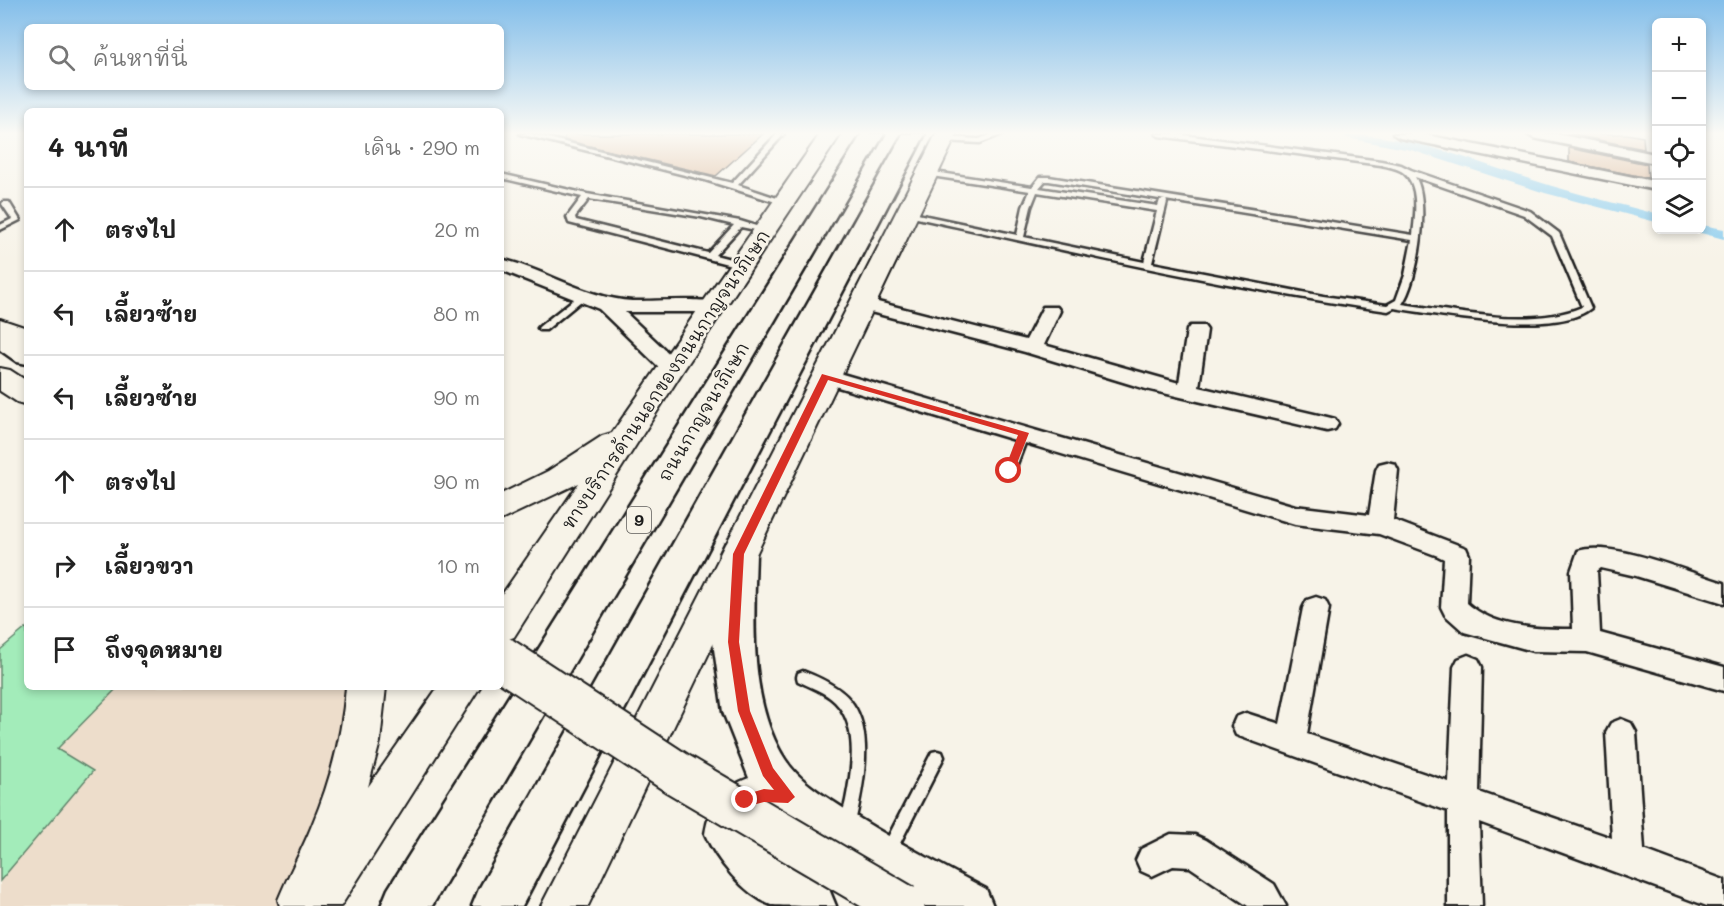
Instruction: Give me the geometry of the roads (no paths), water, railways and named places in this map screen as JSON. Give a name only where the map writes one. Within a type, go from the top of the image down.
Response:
[{"type":"main road","name":"ทางบริการด้านนอกของถนนกาญจนาภิเษก","points":[[504,623],[671,367],[802,176]]},
{"type":"main road","name":"ถนนกาญจนาภิเษก","points":[[405,906],[847,176]]},
{"type":"main road","points":[[496,906],[912,176]]},
{"type":"main road","points":[[564,906],[926,176]]},
{"type":"main road","points":[[0,358],[24,370]]},
{"type":"main road","points":[[0,377],[24,393]]},
{"type":"main road","points":[[504,507],[563,479],[596,459],[629,430]]},
{"type":"main road","points":[[738,554],[734,642],[744,711],[768,772],[788,797],[845,836],[884,861],[969,906]]},
{"type":"main road","points":[[504,660],[678,774],[903,906]]},
{"type":"main road","points":[[504,679],[682,797],[859,906]]},
{"type":"main road","points":[[298,906],[341,804],[360,742],[366,690]]},
{"type":"main road","points":[[315,906],[458,690]]},
{"type":"main road","points":[[788,797],[764,795],[745,800],[730,818],[728,834],[750,861],[812,906]]},
{"type":"street","points":[[1608,176],[1652,186]]},
{"type":"street","points":[[504,266],[606,305],[647,308],[713,306]]},
{"type":"street","points":[[862,304],[1032,348],[1188,392],[1327,424]]},
{"type":"street","points":[[606,305],[671,367]]},
{"type":"street","points":[[1032,348],[1050,311]]},
{"type":"street","points":[[1188,392],[1197,330]]},
{"type":"street","points":[[825,376],[1295,515],[1337,522],[1380,525],[1447,549],[1456,555],[1454,607],[1467,621],[1533,640],[1587,641],[1724,679]]},
{"type":"street","points":[[1380,525],[1387,470]]},
{"type":"street","points":[[1587,641],[1584,571],[1587,558],[1597,557],[1724,593]]},
{"type":"street","points":[[1291,741],[1316,608]]},
{"type":"street","points":[[1465,906],[1463,802],[1468,667]]},
{"type":"street","points":[[1246,726],[1629,860],[1724,896]]},
{"type":"street","points":[[1621,732],[1629,860]]},
{"type":"street","points":[[1152,860],[1171,850],[1195,851],[1263,896],[1269,906]]},
{"type":"lane","points":[[694,176],[785,202]]},
{"type":"lane","points":[[733,186],[742,176]]},
{"type":"lane","points":[[955,176],[1161,209]]},
{"type":"lane","points":[[1395,306],[1404,296],[1418,238],[1414,179],[1412,176]]},
{"type":"lane","points":[[908,214],[1147,266],[1323,299],[1388,308],[1395,306],[1537,321],[1575,316],[1587,308],[1556,235],[1542,223],[1527,213],[1420,176]]},
{"type":"lane","points":[[504,177],[587,196],[740,223],[765,230]]},
{"type":"lane","points":[[1020,239],[1024,217],[1036,189],[1040,182],[1048,179],[1418,238]]},
{"type":"lane","points":[[587,196],[571,217],[572,221],[743,265]]},
{"type":"lane","points":[[1147,266],[1164,198]]},
{"type":"lane","points":[[0,228],[16,220],[6,204]]},
{"type":"lane","points":[[711,255],[740,223]]},
{"type":"lane","points":[[543,328],[583,295]]},
{"type":"lane","points":[[1009,471],[1024,433]]},
{"type":"lane","points":[[803,677],[841,698],[858,736],[855,793],[845,836]]},
{"type":"lane","points":[[884,861],[937,757]]},
{"type":"waterway","points":[[1507,176],[1652,217]]},
{"type":"waterway","points":[[1706,230],[1724,234]]}]
